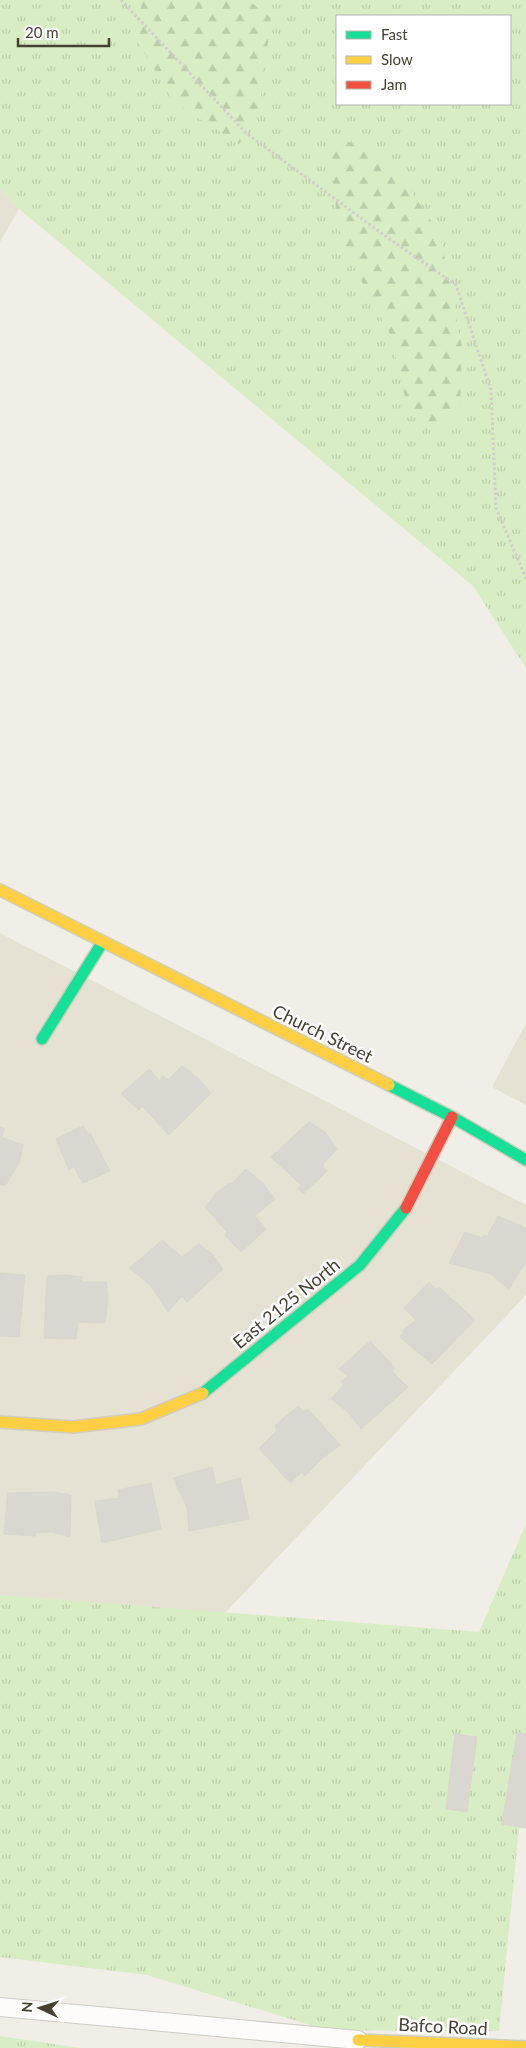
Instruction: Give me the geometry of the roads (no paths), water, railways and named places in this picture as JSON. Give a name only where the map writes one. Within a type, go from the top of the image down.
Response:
[{"type":"street","name":"Church Street","points":[[0,890],[102,943],[452,1117],[526,1160]]},
{"type":"street","points":[[42,1039],[102,943]]},
{"type":"street","name":"East 2125 North","points":[[0,1422],[73,1427],[141,1419],[200,1394],[360,1265],[404,1211],[452,1117]]},
{"type":"street","name":"Bafco Road","points":[[358,2040],[526,2047]]},
{"type":"lane","points":[[0,2007],[358,2040]]}]
